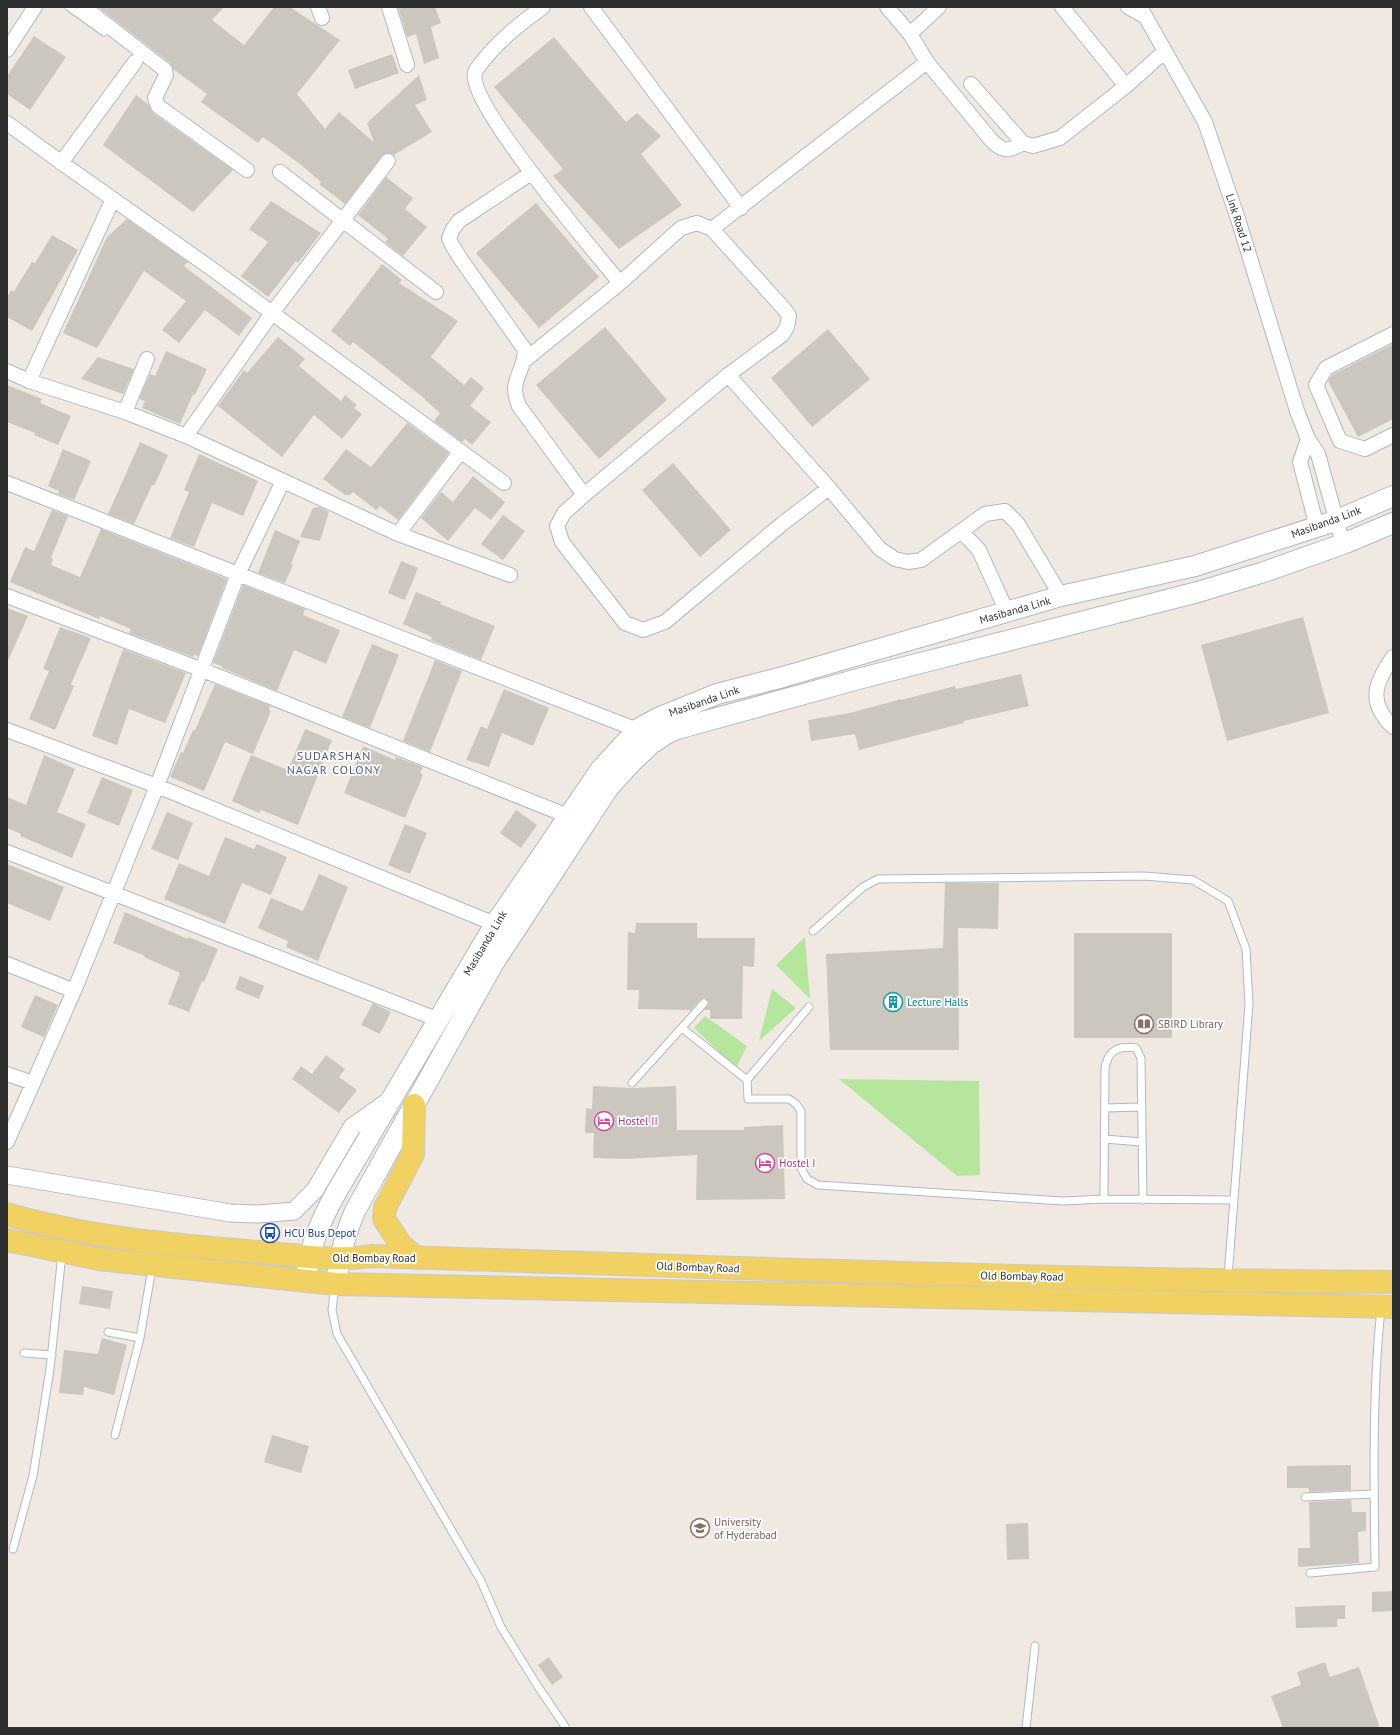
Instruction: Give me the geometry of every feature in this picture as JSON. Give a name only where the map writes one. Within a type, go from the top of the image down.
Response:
[{"type":"main road","name":"Masibanda Link","points":[[306,1279],[309,1256],[322,1219],[495,924],[601,770],[638,729],[658,718],[711,696],[1061,596],[1195,566],[1326,524],[1393,496]]},
{"type":"main road","points":[[336,1284],[340,1258],[349,1223],[493,964],[609,786],[632,762],[659,739],[677,729],[862,678],[1198,592],[1264,572],[1343,544],[1393,523]]},
{"type":"main road","points":[[744,687],[749,709]]},
{"type":"main road","points":[[414,1105],[413,1154],[385,1208],[384,1219],[400,1245],[417,1258]]},
{"type":"main road","name":"Old Bombay Road","points":[[7,1214],[37,1223],[105,1236],[154,1243],[340,1258],[371,1256],[802,1270],[1228,1281],[1393,1282]]},
{"type":"main road","points":[[7,1240],[99,1259],[153,1266],[306,1279],[336,1284],[1387,1307]]},
{"type":"street","points":[[7,50],[34,7]]},
{"type":"street","points":[[84,7],[165,70],[166,75],[155,98],[158,106],[247,170]]},
{"type":"street","points":[[389,7],[406,64]]},
{"type":"street","points":[[543,7],[511,31],[485,58],[475,72],[475,85],[496,123],[531,173],[620,283]]},
{"type":"street","points":[[591,7],[741,208]]},
{"type":"street","points":[[887,7],[910,34],[927,62],[998,146],[1004,150],[1012,149],[1023,143]]},
{"type":"street","points":[[910,34],[939,7]]},
{"type":"street","points":[[1062,7],[1126,86]]},
{"type":"street","name":"Link Road 12","points":[[1128,7],[1143,12],[1205,122],[1238,219],[1297,411],[1308,439],[1318,454],[1326,524]]},
{"type":"street","points":[[971,84],[1023,143],[1033,146],[1060,138],[1126,86],[1165,51]]},
{"type":"street","points":[[61,163],[135,62]]},
{"type":"street","points":[[712,229],[741,208],[927,62]]},
{"type":"street","points":[[7,123],[61,163],[212,269],[504,483]]},
{"type":"street","points":[[186,436],[272,313],[388,161]]},
{"type":"street","points":[[280,172],[436,292]]},
{"type":"street","points":[[531,173],[459,221],[452,229],[449,238],[459,256],[525,350],[525,360],[515,382],[514,395],[519,406],[584,495]]},
{"type":"street","points":[[29,381],[113,199]]},
{"type":"street","points":[[525,360],[620,283],[682,228],[697,223],[712,229],[789,316],[787,326],[782,335],[728,375],[564,512],[557,526],[562,542],[625,623],[643,630],[665,622],[782,524],[829,488]]},
{"type":"street","points":[[1393,334],[1326,368],[1316,385],[1340,441],[1365,449],[1393,435]]},
{"type":"street","points":[[125,412],[147,359]]},
{"type":"street","points":[[7,371],[29,381],[125,412],[186,436],[398,534],[510,574]]},
{"type":"street","points":[[728,375],[829,488],[880,549],[895,559],[908,562],[921,560],[985,514],[1005,511],[1018,524],[1061,596]]},
{"type":"street","points":[[1308,439],[1300,462],[1326,524],[1343,544]]},
{"type":"street","points":[[398,534],[461,451]]},
{"type":"street","points":[[7,1142],[74,991],[157,786],[200,670],[238,574],[283,481]]},
{"type":"street","points":[[7,483],[638,729],[659,739]]},
{"type":"street","points":[[962,532],[979,550],[1007,612]]},
{"type":"street","points":[[7,596],[200,670],[568,816]]},
{"type":"street","points":[[1393,657],[1376,686],[1376,696],[1379,711],[1393,727]]},
{"type":"street","points":[[7,730],[157,786],[495,924]]},
{"type":"street","points":[[7,852],[439,1020]]},
{"type":"street","points":[[7,964],[74,991]]},
{"type":"street","points":[[7,1074],[33,1083]]},
{"type":"street","points":[[7,1175],[230,1213],[258,1214],[294,1211],[316,1190],[352,1127],[392,1098]]},
{"type":"lane","points":[[69,7],[104,32]]},
{"type":"lane","points":[[813,931],[863,887],[878,879],[1144,876],[1193,880],[1228,901],[1246,949],[1249,1004],[1228,1281]]},
{"type":"lane","points":[[632,1083],[704,1003]]},
{"type":"lane","points":[[746,1080],[809,1007]]},
{"type":"lane","points":[[682,1028],[746,1080],[748,1099],[789,1099],[796,1104],[802,1111],[801,1168],[807,1179],[818,1185],[1063,1201],[1104,1199],[1234,1200]]},
{"type":"lane","points":[[1104,1199],[1105,1068],[1107,1057],[1116,1049],[1127,1047],[1136,1048],[1141,1058],[1143,1200]]},
{"type":"lane","points":[[1105,1108],[1141,1106]]},
{"type":"lane","points":[[1104,1140],[1142,1142]]},
{"type":"lane","points":[[13,1549],[33,1476],[52,1355],[62,1252]]},
{"type":"lane","points":[[115,1436],[140,1338],[153,1266]]},
{"type":"lane","points":[[336,1284],[332,1310],[337,1334],[481,1581],[501,1627],[566,1728]]},
{"type":"lane","points":[[1310,1573],[1375,1567],[1374,1494],[1377,1345],[1387,1307]]},
{"type":"lane","points":[[108,1332],[140,1338]]},
{"type":"lane","points":[[24,1353],[52,1355]]},
{"type":"lane","points":[[1305,1497],[1374,1494]]},
{"type":"lane","points":[[1026,1728],[1035,1646]]},
{"type":"green space","points":[[805,937],[810,999],[776,965]]},
{"type":"green space","points":[[772,989],[796,1008],[759,1041]]},
{"type":"green space","points":[[705,1016],[747,1046],[736,1068],[694,1028]]},
{"type":"green space","points":[[839,1079],[979,1081],[980,1175],[957,1176]]},
{"type":"building","points":[[98,7],[224,7],[212,20],[244,45],[274,7],[290,7],[340,40],[297,94],[325,129],[339,112],[374,142],[367,123],[419,75],[427,100],[415,105],[432,132],[394,155],[389,153],[382,156],[345,204],[319,184],[321,182],[300,164],[263,137],[258,143],[201,102],[207,94],[173,69],[170,63]]},
{"type":"building","points":[[398,7],[435,7],[441,23],[431,27],[439,58],[424,64],[416,34],[407,37]]},
{"type":"building","points":[[34,36],[66,57],[30,110],[7,94],[7,76]]},
{"type":"building","points":[[554,37],[626,122],[637,113],[661,136],[641,154],[682,205],[619,249],[553,176],[563,169],[494,87]]},
{"type":"building","points":[[392,54],[399,73],[355,89],[348,70]]},
{"type":"building","points":[[136,95],[148,104],[153,113],[233,170],[193,212],[103,145]]},
{"type":"building","points":[[386,177],[413,198],[405,209],[427,227],[403,256],[385,242],[388,239],[358,215]]},
{"type":"building","points":[[271,201],[321,233],[298,263],[296,261],[268,297],[241,276],[268,242],[249,229]]},
{"type":"building","points":[[536,203],[599,277],[539,328],[476,253]]},
{"type":"building","points":[[127,219],[188,262],[184,266],[252,318],[239,336],[205,310],[179,343],[162,330],[186,301],[144,271],[97,348],[63,333],[107,237]]},
{"type":"building","points":[[52,235],[78,250],[32,331],[7,317],[7,298],[11,290],[14,291],[32,262],[35,263]]},
{"type":"building","points":[[382,264],[402,280],[399,283],[458,321],[431,357],[464,385],[471,377],[484,388],[470,406],[491,422],[472,445],[465,439],[462,442],[434,421],[440,413],[425,399],[353,342],[350,346],[331,331]]},
{"type":"building","points":[[605,327],[667,400],[599,459],[536,385]]},
{"type":"building","points":[[828,329],[870,379],[812,427],[771,378]]},
{"type":"building","points":[[278,337],[305,359],[299,366],[341,401],[345,395],[357,405],[354,408],[362,414],[342,439],[314,415],[282,457],[218,406],[244,370],[247,373]]},
{"type":"building","points":[[1393,344],[1393,419],[1358,437],[1328,381],[1332,375]]},
{"type":"building","points":[[166,351],[207,369],[195,395],[193,394],[180,424],[142,408],[145,401],[139,399],[150,374],[155,376]]},
{"type":"building","points":[[98,357],[134,369],[123,394],[81,379]]},
{"type":"building","points":[[7,385],[42,399],[40,403],[71,416],[58,445],[34,435],[35,433],[7,422]]},
{"type":"building","points":[[407,423],[449,453],[398,520],[380,506],[376,510],[353,492],[350,495],[345,495],[323,479],[346,449],[371,467]]},
{"type":"building","points":[[140,442],[168,455],[134,524],[108,514]]},
{"type":"building","points":[[63,449],[91,461],[74,500],[58,494],[59,491],[48,486]]},
{"type":"building","points":[[199,454],[258,481],[243,516],[212,503],[194,547],[170,538],[189,492],[184,490]]},
{"type":"building","points":[[673,463],[731,530],[700,557],[642,490]]},
{"type":"building","points":[[473,476],[505,502],[491,520],[475,508],[448,541],[421,518],[441,492],[453,502]]},
{"type":"building","points":[[320,507],[329,512],[320,541],[300,537],[313,508]]},
{"type":"building","points":[[52,510],[68,516],[51,558],[53,559],[51,565],[80,577],[101,529],[227,579],[198,656],[194,655],[193,657],[129,633],[131,629],[100,616],[99,619],[10,582],[25,547],[34,551]]},
{"type":"building","points":[[503,515],[525,531],[503,560],[481,544]]},
{"type":"building","points":[[275,530],[300,541],[291,564],[293,565],[285,583],[258,573]]},
{"type":"building","points":[[401,561],[418,568],[405,600],[388,593]]},
{"type":"building","points":[[243,585],[305,609],[303,615],[340,630],[326,664],[294,650],[277,691],[213,663]]},
{"type":"building","points":[[416,592],[441,602],[440,604],[495,626],[481,660],[431,640],[432,637],[403,624]]},
{"type":"building","points":[[7,608],[28,616],[7,663]]},
{"type":"building","points":[[1303,617],[1329,713],[1227,741],[1201,645]]},
{"type":"building","points":[[60,627],[91,638],[71,684],[74,686],[55,730],[29,719],[49,671],[43,669]]},
{"type":"building","points":[[372,644],[399,655],[370,728],[342,717]]},
{"type":"building","points":[[123,649],[186,673],[165,723],[129,709],[117,745],[92,736]]},
{"type":"building","points":[[435,660],[462,671],[430,752],[403,741]]},
{"type":"building","points":[[1021,674],[1029,706],[964,721],[964,723],[859,750],[855,734],[811,741],[808,720],[850,713],[955,686],[956,689]]},
{"type":"building","points":[[215,684],[270,706],[269,710],[271,711],[253,754],[225,742],[204,791],[170,777],[181,752],[183,753],[193,730],[195,730]]},
{"type":"building","points":[[504,689],[549,708],[533,746],[502,733],[489,767],[466,760],[481,726],[487,729]]},
{"type":"building","points":[[305,729],[332,740],[298,825],[261,810],[259,813],[232,801],[251,755],[288,770]]},
{"type":"building","points":[[363,746],[395,760],[396,757],[423,767],[420,773],[423,775],[405,818],[344,793]]},
{"type":"building","points":[[44,755],[75,769],[57,812],[86,824],[72,858],[20,836],[21,834],[7,828],[7,797],[26,805]]},
{"type":"building","points":[[102,777],[133,790],[119,826],[87,813]]},
{"type":"building","points":[[516,810],[537,825],[521,848],[500,833]]},
{"type":"building","points":[[167,812],[193,823],[178,860],[151,849]]},
{"type":"building","points":[[405,824],[427,833],[410,874],[388,865]]},
{"type":"building","points":[[225,837],[254,849],[257,844],[287,857],[271,895],[242,883],[225,924],[164,899],[179,863],[209,876]]},
{"type":"building","points":[[7,864],[64,887],[50,921],[7,903]]},
{"type":"building","points":[[319,874],[348,887],[318,961],[286,947],[288,941],[258,928],[271,898],[303,911]]},
{"type":"building","name":"Lecture Halls","points":[[945,883],[999,883],[998,929],[958,928],[959,1050],[830,1050],[826,954],[943,948]]},
{"type":"building","points":[[125,912],[188,939],[188,937],[218,949],[189,1012],[168,1004],[180,973],[144,957],[145,956],[113,943]]},
{"type":"building","points":[[636,923],[697,923],[697,938],[755,938],[754,967],[743,966],[742,1019],[710,1019],[710,1010],[704,1010],[709,1002],[705,998],[700,1000],[691,1010],[638,1009],[639,990],[627,990],[628,932],[635,933]]},
{"type":"building","points":[[1074,933],[1172,933],[1172,1038],[1074,1038]]},
{"type":"building","points":[[240,976],[264,986],[259,999],[235,989]]},
{"type":"building","points":[[35,995],[58,1005],[44,1037],[21,1027]]},
{"type":"building","points":[[373,1003],[391,1012],[380,1034],[361,1025]]},
{"type":"building","points":[[326,1055],[345,1069],[339,1077],[357,1090],[339,1113],[292,1079],[301,1066],[312,1074]]},
{"type":"building","points":[[593,1086],[631,1088],[676,1086],[677,1130],[744,1130],[744,1127],[783,1125],[785,1199],[696,1200],[697,1155],[625,1159],[593,1158],[594,1133],[585,1133],[586,1108],[592,1109]]},
{"type":"building","points":[[82,1286],[113,1291],[110,1309],[79,1304]]},
{"type":"building","points":[[102,1338],[127,1345],[114,1395],[84,1387],[83,1395],[59,1393],[64,1350],[98,1354]]},
{"type":"building","points":[[272,1435],[309,1446],[301,1473],[264,1462]]},
{"type":"building","points":[[1351,1465],[1351,1490],[1309,1492],[1309,1488],[1287,1488],[1287,1466]]},
{"type":"building","points":[[1351,1500],[1352,1512],[1366,1512],[1366,1531],[1358,1532],[1359,1563],[1298,1567],[1298,1548],[1310,1548],[1309,1502]]},
{"type":"building","points":[[1028,1523],[1029,1559],[1007,1560],[1006,1524]]},
{"type":"building","points":[[1393,1591],[1393,1611],[1372,1612],[1372,1592]]},
{"type":"building","points":[[1345,1605],[1345,1619],[1337,1619],[1337,1627],[1296,1628],[1295,1607]]},
{"type":"building","points":[[549,1657],[563,1677],[552,1685],[538,1665]]},
{"type":"building","points":[[1325,1662],[1330,1677],[1359,1667],[1380,1728],[1283,1728],[1271,1696],[1301,1685],[1297,1672]]},
{"type":"place","name":"Lecture Halls","points":[[893,1002]]},
{"type":"place","name":"SBIRD Library","points":[[1144,1024]]},
{"type":"place","name":"Hostel II","points":[[604,1121]]},
{"type":"place","name":"Hostel I","points":[[765,1163]]},
{"type":"place","name":"HCU Bus Depot","points":[[270,1233]]},
{"type":"place","name":"University of Hyderabad","points":[[700,1528]]},
{"type":"district","name":"SUDARSHAN NAGAR COLONY","points":[[334,762]]}]
